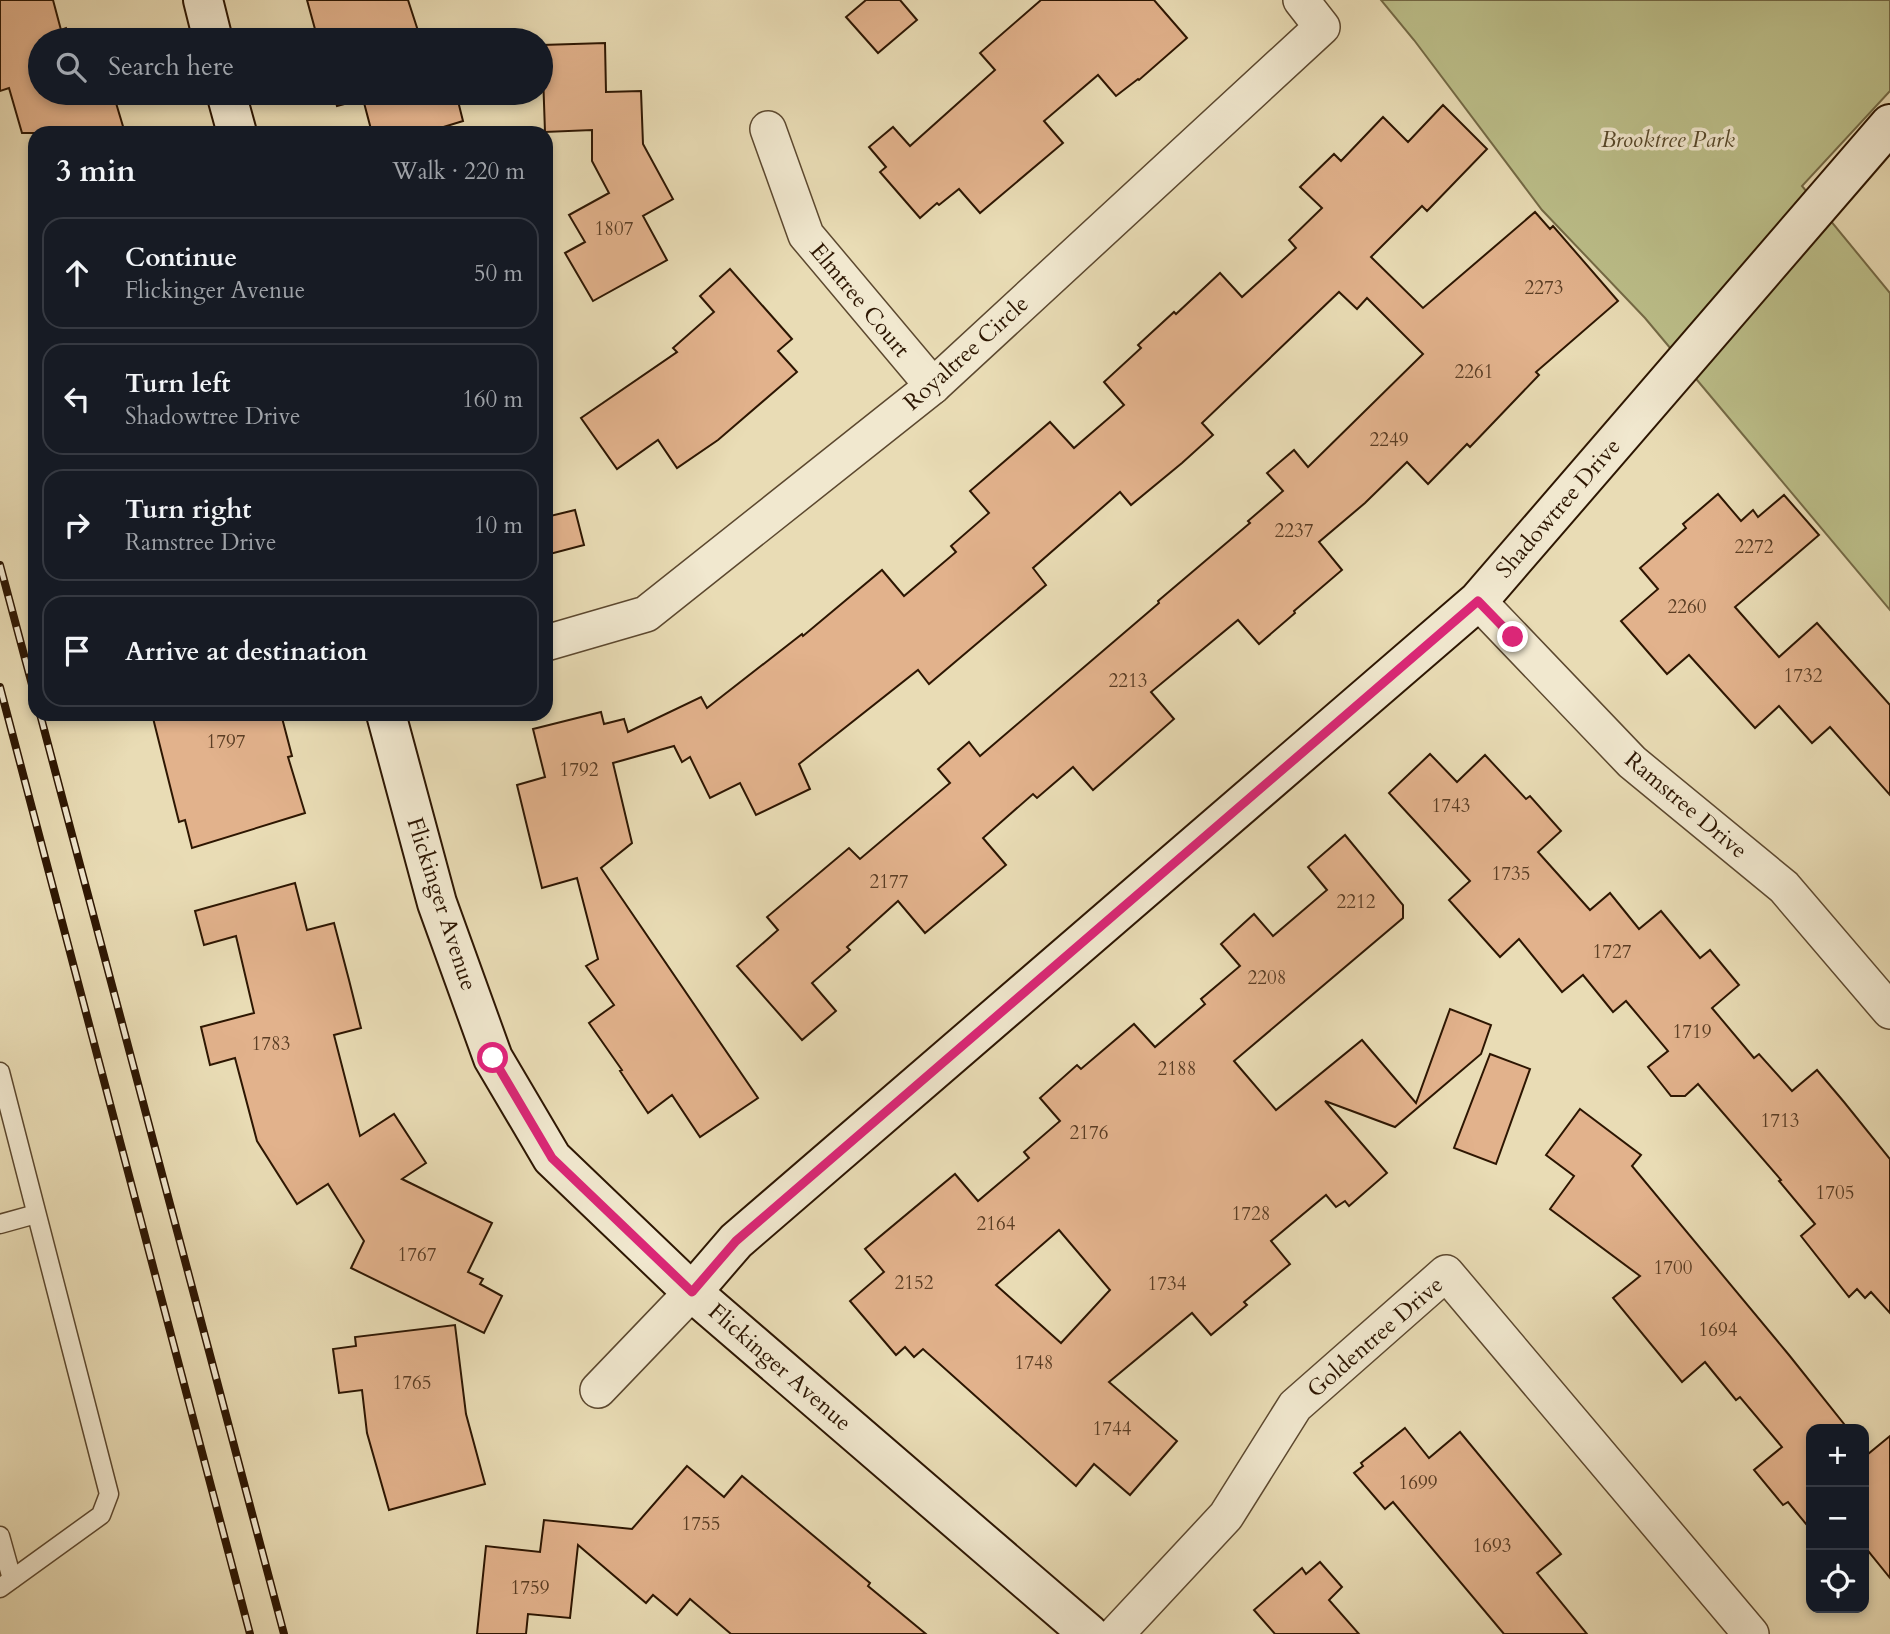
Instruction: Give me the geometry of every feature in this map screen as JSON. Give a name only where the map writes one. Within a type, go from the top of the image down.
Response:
[{"type":"street","points":[[202,0],[210,28]]},
{"type":"street","name":"Royaltree Circle","points":[[553,641],[646,614],[933,386],[1322,27],[1301,0]]},
{"type":"street","points":[[229,105],[235,126]]},
{"type":"street","name":"Shadowtree Drive","points":[[598,1390],[692,1292],[736,1241],[1478,601],[1890,124]]},
{"type":"street","name":"Elmtree Court","points":[[768,129],[806,235],[933,386]]},
{"type":"street","name":"Ramstree Drive","points":[[1478,601],[1632,762],[1784,887],[1890,1011]]},
{"type":"street","name":"Flickinger Avenue","points":[[388,721],[437,904],[493,1058],[552,1158],[692,1292],[1089,1634]]},
{"type":"street","name":"Goldentree Drive","points":[[1116,1634],[1226,1516],[1295,1406],[1446,1273],[1751,1634]]},
{"type":"lane","points":[[0,1072],[109,1493],[101,1515],[6,1584],[0,1536]]},
{"type":"lane","points":[[0,1224],[36,1214]]},
{"type":"green space","name":"Brooktree Park","points":[[1381,0],[1890,0],[1890,91],[1802,186],[1890,293],[1890,610],[1645,318],[1542,210]]},
{"type":"building","points":[[0,0],[53,0],[60,28],[28,28],[28,105],[117,105],[123,126],[28,126],[28,133],[22,133],[9,88],[0,91]]},
{"type":"building","points":[[307,0],[408,0],[417,28],[315,28]]},
{"type":"building","points":[[866,0],[900,0],[917,20],[878,53],[846,17]]},
{"type":"building","points":[[1041,0],[1154,0],[1187,38],[1139,80],[1116,96],[1098,75],[1044,121],[1063,143],[980,213],[959,189],[920,218],[880,172],[886,167],[869,147],[893,127],[910,146],[995,70],[980,53]]},
{"type":"building","points":[[605,43],[606,92],[641,91],[643,144],[673,199],[643,216],[667,260],[593,301],[565,253],[585,242],[569,215],[609,193],[592,161],[592,130],[553,132],[553,126],[545,126],[544,105],[553,105],[553,45]]},
{"type":"building","points":[[365,105],[459,105],[463,121],[447,126],[370,126]]},
{"type":"building","points":[[1443,105],[1487,149],[1427,211],[1422,206],[1371,257],[1423,308],[1535,212],[1550,229],[1553,226],[1618,301],[1536,372],[1539,375],[1470,447],[1467,444],[1428,484],[1407,462],[1319,542],[1342,570],[1259,644],[1238,620],[1151,692],[1174,719],[1093,790],[1073,767],[1037,798],[1033,794],[983,838],[1006,865],[925,933],[898,901],[847,947],[850,950],[812,983],[836,1011],[802,1040],[737,966],[778,930],[767,917],[849,848],[860,859],[950,783],[938,769],[969,742],[980,756],[1159,603],[1158,601],[1250,523],[1248,521],[1283,491],[1267,473],[1294,450],[1308,467],[1423,354],[1367,298],[1357,309],[1339,292],[1202,423],[1213,435],[1182,463],[1131,505],[1120,492],[1033,568],[1046,585],[929,684],[918,670],[799,764],[810,789],[756,815],[740,783],[710,798],[690,757],[682,762],[674,746],[613,763],[632,843],[601,868],[758,1098],[700,1137],[672,1095],[648,1113],[589,1023],[614,1005],[586,966],[598,959],[577,878],[542,888],[517,785],[545,777],[533,729],[601,712],[604,724],[624,719],[628,732],[701,697],[707,708],[802,634],[803,636],[882,570],[904,596],[956,552],[951,546],[989,513],[970,491],[1050,422],[1074,448],[1124,405],[1104,382],[1141,348],[1138,345],[1174,312],[1176,314],[1220,273],[1242,297],[1296,248],[1289,240],[1322,208],[1300,187],[1334,154],[1341,161],[1383,117],[1408,142]]},
{"type":"building","points":[[730,269],[792,339],[778,351],[797,372],[718,440],[677,468],[658,440],[617,469],[581,418],[677,352],[673,348],[714,312],[700,296]]},
{"type":"building","points":[[1718,494],[1741,521],[1753,510],[1758,517],[1784,495],[1819,535],[1735,607],[1779,657],[1817,623],[1890,705],[1890,795],[1830,727],[1812,743],[1779,706],[1755,728],[1689,655],[1667,674],[1621,621],[1658,589],[1640,568],[1686,528],[1683,524]]},
{"type":"building","points":[[575,510],[584,545],[553,553],[553,515]]},
{"type":"building","points":[[154,721],[283,721],[292,756],[288,757],[305,813],[192,848],[185,820],[179,822]]},
{"type":"building","points":[[1430,754],[1457,782],[1485,755],[1526,799],[1530,796],[1561,831],[1538,852],[1590,910],[1610,893],[1639,929],[1661,911],[1700,958],[1710,950],[1739,985],[1712,1008],[1754,1058],[1759,1054],[1792,1091],[1817,1070],[1844,1102],[1890,1159],[1890,1313],[1871,1292],[1865,1298],[1857,1289],[1849,1297],[1801,1236],[1815,1224],[1779,1181],[1781,1180],[1698,1084],[1685,1096],[1671,1096],[1648,1067],[1668,1051],[1626,1001],[1613,1012],[1583,975],[1562,992],[1519,939],[1500,957],[1449,900],[1470,881],[1389,793]]},
{"type":"building","points":[[1345,835],[1403,905],[1403,918],[1234,1061],[1276,1110],[1362,1040],[1416,1103],[1450,1009],[1491,1025],[1481,1054],[1395,1127],[1325,1101],[1387,1173],[1349,1206],[1345,1201],[1336,1207],[1326,1195],[1271,1241],[1290,1264],[1244,1302],[1247,1305],[1211,1335],[1192,1313],[1109,1382],[1177,1441],[1130,1495],[1094,1464],[1076,1486],[923,1349],[914,1357],[905,1347],[896,1355],[850,1301],[884,1272],[865,1249],[955,1174],[978,1201],[1029,1158],[1024,1152],[1060,1121],[1040,1098],[1077,1065],[1081,1069],[1134,1024],[1155,1047],[1205,1004],[1201,999],[1240,966],[1221,944],[1254,914],[1273,936],[1327,890],[1308,867]],"holes":[[[1059,1230],[1110,1290],[1061,1343],[996,1285]]]},
{"type":"building","points":[[295,883],[307,930],[334,923],[349,980],[361,1028],[334,1035],[360,1136],[394,1114],[426,1163],[402,1179],[492,1223],[468,1272],[483,1279],[480,1284],[502,1296],[484,1333],[351,1268],[364,1241],[328,1184],[297,1204],[257,1141],[235,1058],[210,1065],[201,1027],[254,1013],[236,936],[204,945],[195,911]]},
{"type":"building","points":[[1490,1054],[1530,1069],[1496,1164],[1454,1148]]},
{"type":"building","points":[[1580,1109],[1641,1155],[1632,1166],[1844,1424],[1806,1424],[1806,1524],[1788,1502],[1783,1505],[1754,1470],[1782,1447],[1740,1397],[1736,1400],[1705,1362],[1682,1382],[1613,1298],[1640,1276],[1550,1209],[1574,1176],[1546,1155]]},
{"type":"building","points":[[455,1325],[466,1414],[485,1484],[389,1510],[367,1433],[362,1390],[339,1393],[333,1349],[356,1346],[355,1337]]},
{"type":"building","points":[[1405,1428],[1429,1458],[1460,1432],[1561,1554],[1537,1573],[1587,1634],[1504,1634],[1393,1502],[1385,1509],[1354,1473],[1363,1466],[1361,1463]]},
{"type":"building","points":[[1890,1436],[1890,1578],[1869,1552],[1869,1453]]},
{"type":"building","points":[[687,1466],[724,1497],[742,1476],[870,1583],[868,1586],[926,1634],[731,1634],[690,1599],[677,1615],[653,1595],[646,1603],[578,1545],[570,1618],[528,1614],[526,1634],[477,1634],[486,1546],[540,1552],[544,1520],[632,1529]]},
{"type":"building","points":[[1320,1562],[1342,1587],[1329,1600],[1359,1634],[1275,1634],[1254,1610],[1302,1568],[1306,1574]]},
{"type":"railway","points":[[0,565],[28,670]]},
{"type":"railway","points":[[0,687],[250,1634]]},
{"type":"railway","points":[[42,721],[284,1634]]},
{"type":"route","points":[[493,1058],[552,1158],[692,1292],[736,1241],[1478,601],[1513,637]]}]
